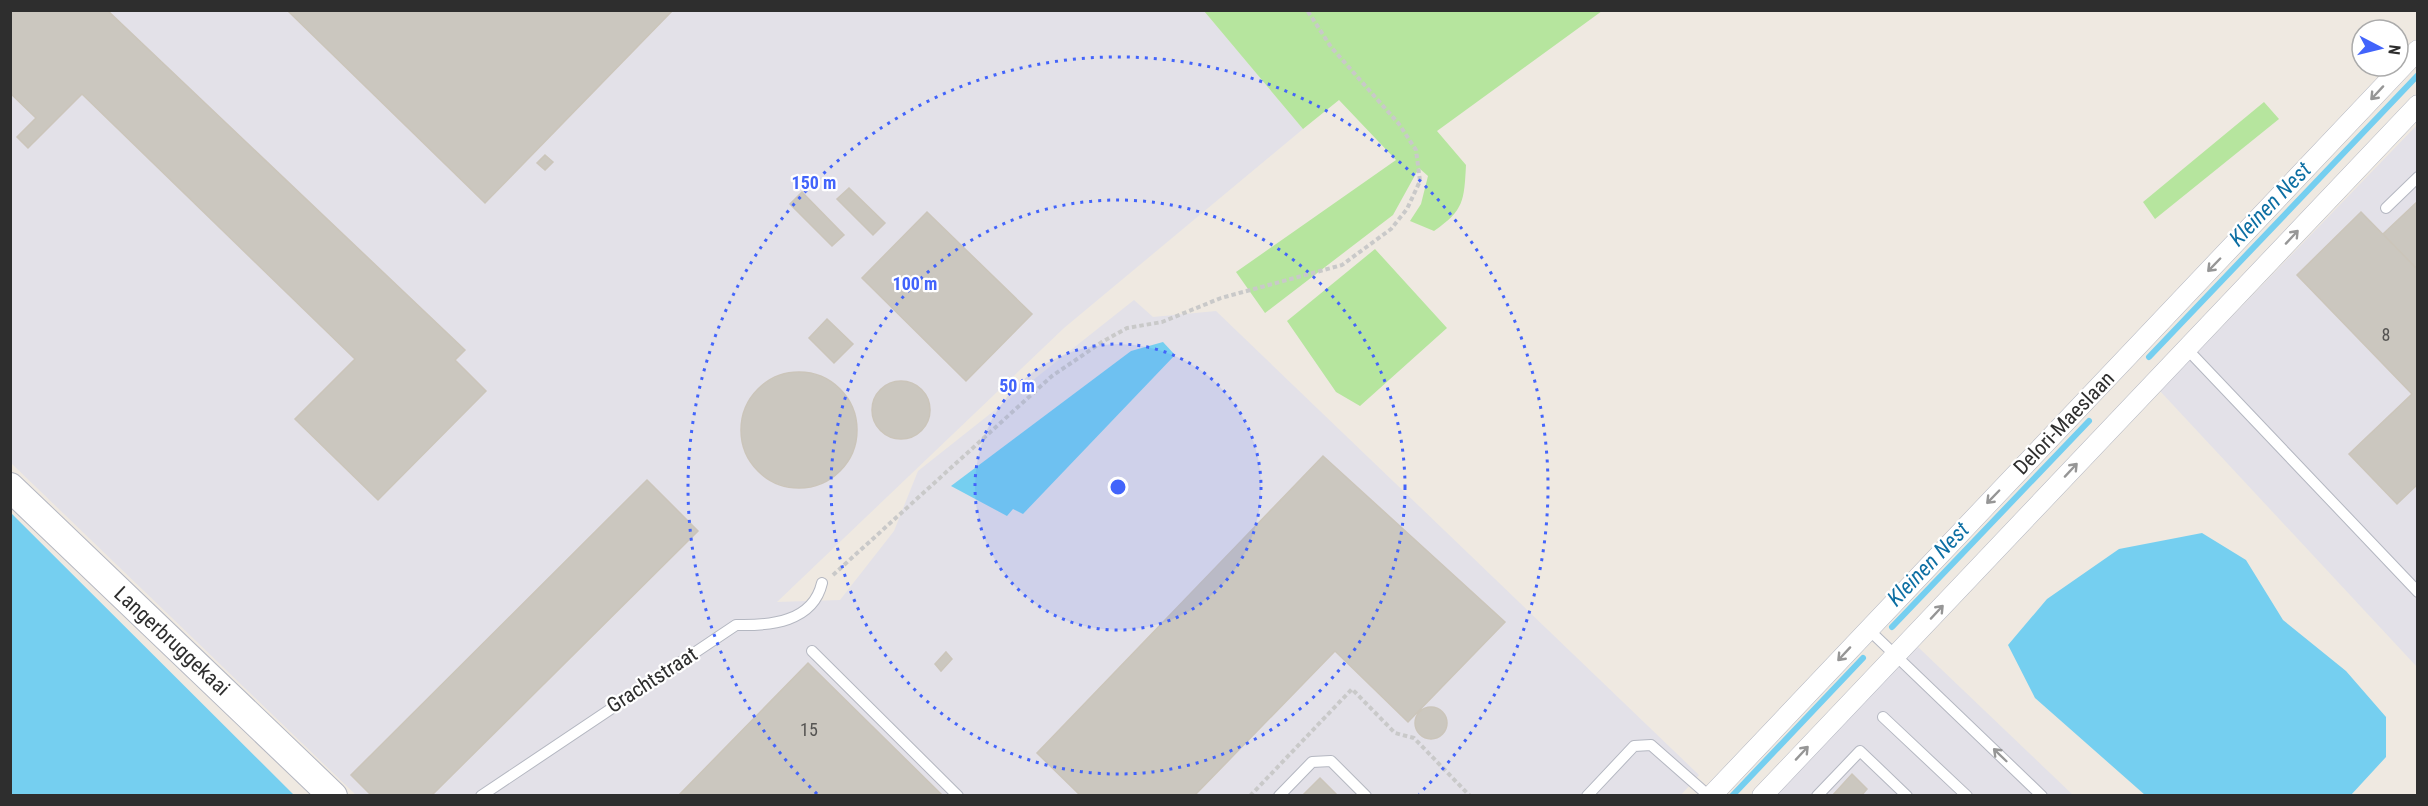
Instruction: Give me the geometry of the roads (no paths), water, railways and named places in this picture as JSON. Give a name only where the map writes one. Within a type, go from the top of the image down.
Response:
[{"type":"main road","name":"Langerbruggekaai","points":[[10,487],[333,795]]},
{"type":"street","name":"Delori-Maeslaan","points":[[1710,795],[2418,50]]},
{"type":"street","name":"Delori-Maeslaan","points":[[1762,795],[2418,105]]},
{"type":"lane","points":[[2386,208],[2418,177]]},
{"type":"lane","points":[[2186,348],[2418,592]]},
{"type":"lane","name":"Grachtstraat","points":[[481,795],[736,625],[766,626],[807,611],[819,597],[822,584]]},
{"type":"lane","points":[[1868,629],[2042,795]]},
{"type":"lane","points":[[812,651],[958,795]]},
{"type":"lane","points":[[1883,717],[1967,795]]},
{"type":"lane","points":[[1587,795],[1635,746],[1651,745],[1710,795]]},
{"type":"lane","points":[[1817,795],[1860,751],[1907,795]]},
{"type":"lane","points":[[1279,795],[1312,762],[1331,761],[1366,795]]},
{"type":"water","points":[[1163,342],[1175,355],[1023,514],[1013,509],[1007,516],[951,486],[1131,351]]},
{"type":"water","points":[[11,513],[294,795],[11,795]]},
{"type":"water","points":[[2202,533],[2246,560],[2283,620],[2346,671],[2386,717],[2386,757],[2351,795],[2145,795],[2035,698],[2008,645],[2047,599],[2119,549]]},
{"type":"waterway","name":"Kleinen Nest","points":[[2149,357],[2418,75]]},
{"type":"waterway","name":"Kleinen Nest","points":[[1892,627],[2089,421]]},
{"type":"waterway","name":"Kleinen Nest","points":[[1732,796],[1863,658]]}]
